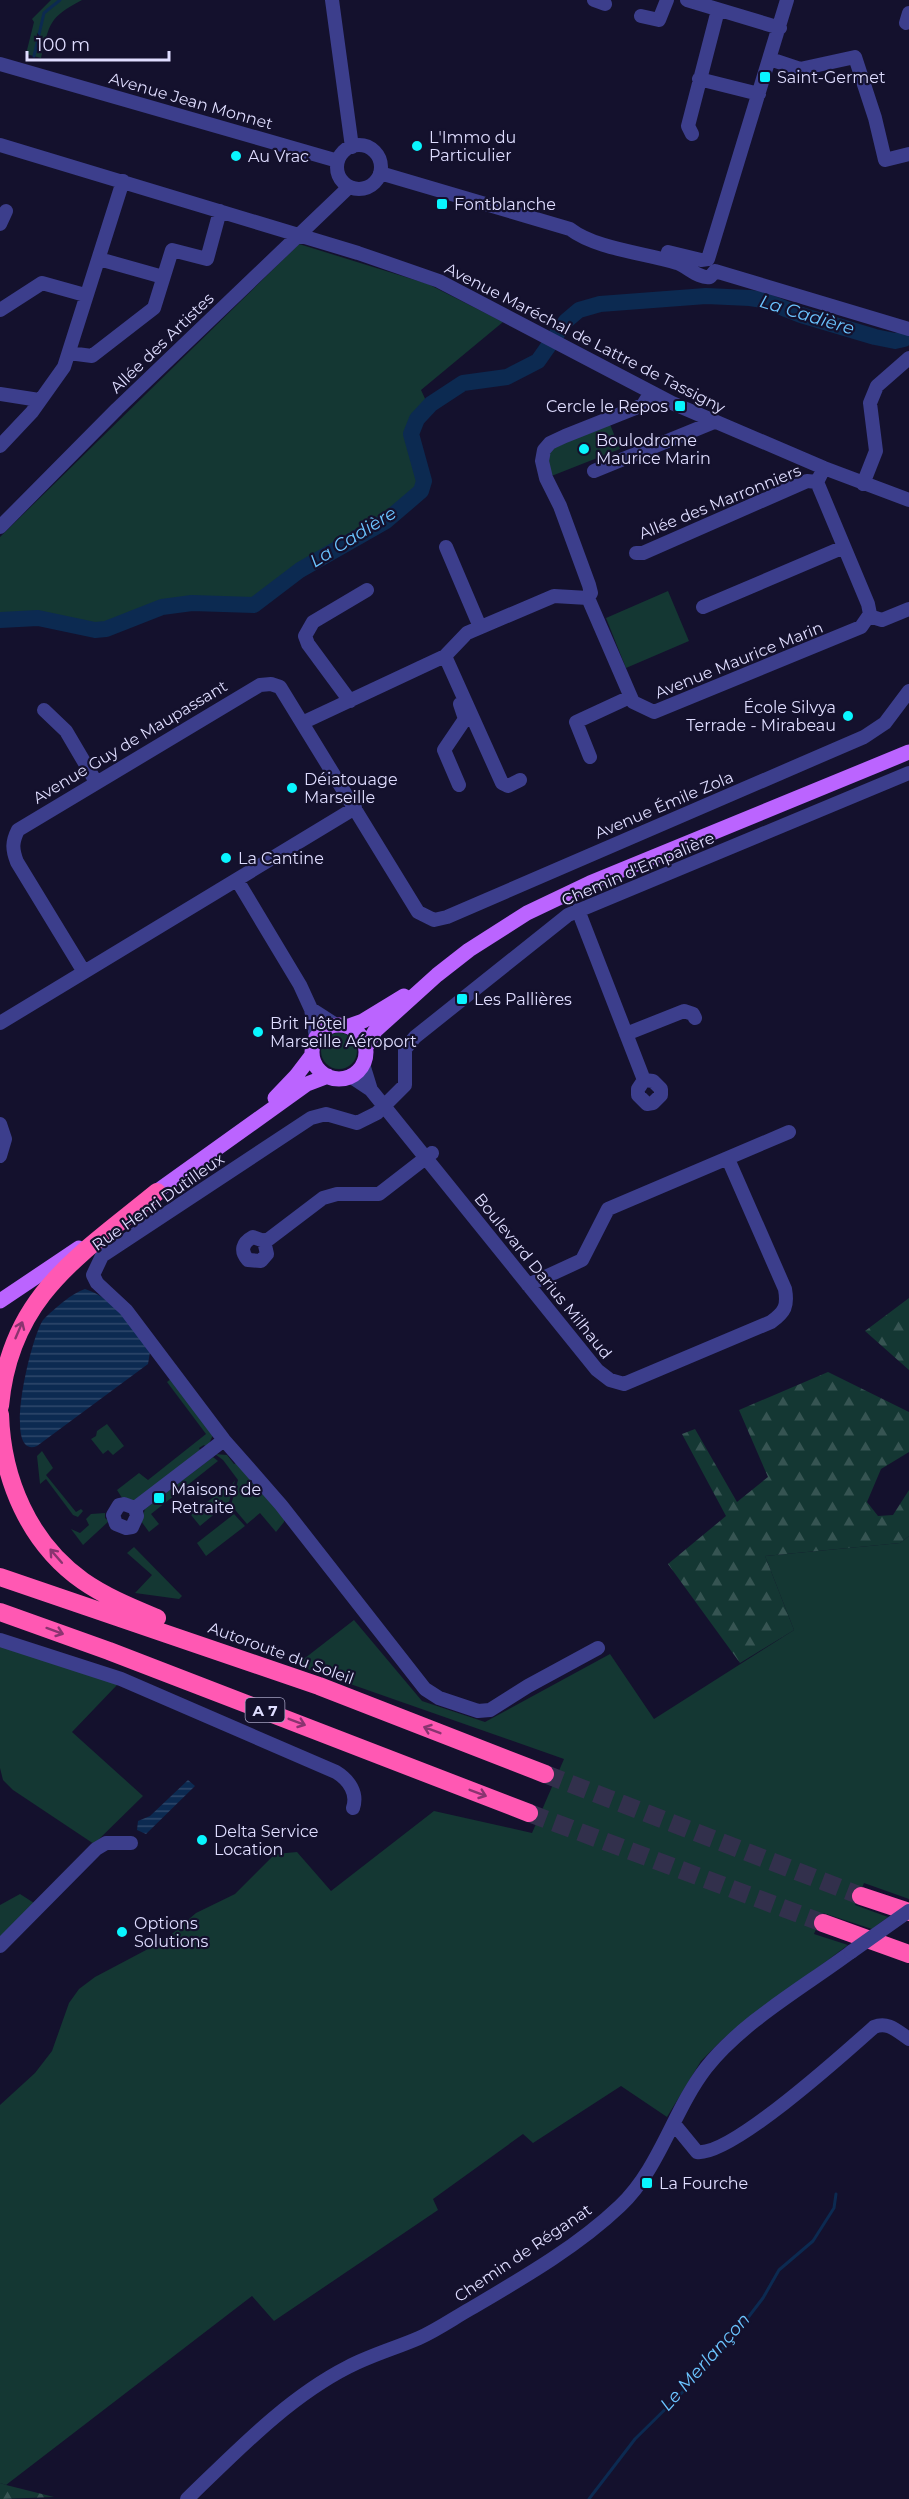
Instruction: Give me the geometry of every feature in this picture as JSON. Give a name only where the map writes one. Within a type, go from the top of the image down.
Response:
[{"type":"highway","points":[[0,1406],[4,1374],[13,1344],[22,1322],[39,1296],[75,1259],[157,1192]]},
{"type":"highway","points":[[0,1414],[1,1435],[13,1488],[31,1524],[62,1563],[83,1581],[116,1600],[319,1686]]},
{"type":"highway","name":"Autoroute du Soleil","points":[[0,1577],[319,1686],[545,1774]]},
{"type":"highway","name":"A 7","points":[[0,1612],[119,1655],[529,1813]]},
{"type":"highway","points":[[861,1896],[909,1911]]},
{"type":"highway","points":[[823,1923],[909,1954]]},
{"type":"main road","points":[[0,1301],[307,1084],[328,1076],[343,1078],[350,1076],[363,1064],[366,1047],[375,1031],[437,975],[469,950],[550,901],[909,752]]},
{"type":"main road","points":[[328,1076],[314,1064],[312,1055],[316,1037],[322,1030],[363,1021],[437,975]]},
{"type":"main road","points":[[342,1025],[360,1034],[366,1047]]},
{"type":"main road","points":[[236,1133],[281,1092],[312,1055]]},
{"type":"main road","points":[[0,1307],[54,1265]]},
{"type":"street","points":[[332,0],[352,147]]},
{"type":"street","points":[[641,16],[659,20],[667,0]]},
{"type":"street","points":[[687,0],[780,28]]},
{"type":"street","points":[[705,266],[788,0]]},
{"type":"street","points":[[692,134],[688,126],[718,10]]},
{"type":"street","points":[[770,59],[800,69],[855,57],[875,118],[885,160],[909,154]]},
{"type":"street","name":"Avenue Jean Monnet","points":[[0,64],[338,161]]},
{"type":"street","points":[[699,79],[759,94]]},
{"type":"street","name":"Avenue Maréchal de Lattre de Tassigny","points":[[0,145],[388,262],[439,281],[651,392],[714,422],[863,484],[909,500]]},
{"type":"street","points":[[352,147],[367,147],[376,153],[381,163],[380,172],[372,185],[364,189],[349,187],[339,175],[338,161],[343,152],[352,147]]},
{"type":"street","points":[[380,172],[570,229],[579,228],[907,328]]},
{"type":"street","points":[[0,446],[32,412],[64,367],[85,295],[123,182]]},
{"type":"street","name":"Allée des Artistes","points":[[0,527],[117,409],[349,187]]},
{"type":"street","points":[[69,353],[92,356],[154,308],[172,250],[207,259],[220,211]]},
{"type":"street","points":[[99,259],[163,277]]},
{"type":"street","points":[[1,306],[42,284],[85,295]]},
{"type":"street","points":[[863,484],[876,451],[870,403],[877,386],[909,358]]},
{"type":"street","points":[[588,598],[591,593],[589,585],[560,506],[546,478],[542,461],[544,450],[550,443],[565,436],[642,405],[651,392]]},
{"type":"street","points":[[0,394],[39,400]]},
{"type":"street","points":[[594,471],[714,422]]},
{"type":"street","points":[[824,468],[817,482],[868,604],[869,616],[882,620],[909,609]]},
{"type":"street","name":"Allée des Marronniers","points":[[636,553],[807,481],[817,482]]},
{"type":"street","points":[[703,607],[844,547]]},
{"type":"street","points":[[446,548],[480,627]]},
{"type":"street","points":[[350,701],[308,644],[305,636],[313,622],[367,590]]},
{"type":"street","points":[[304,722],[443,657],[466,633],[554,596],[588,598]]},
{"type":"street","points":[[588,598],[630,697],[576,722],[590,757]]},
{"type":"street","name":"Avenue Maurice Marin","points":[[630,697],[633,702],[654,712],[861,627],[869,616]]},
{"type":"street","points":[[443,657],[502,783],[508,786],[520,780]]},
{"type":"street","points":[[443,657],[465,719],[444,750],[459,785]]},
{"type":"street","name":"Avenue Guy de Maupassant","points":[[84,972],[17,862],[13,851],[13,840],[18,830],[260,685],[271,684],[280,687],[304,722],[418,912]]},
{"type":"street","name":"Avenue Émile Zola","points":[[418,912],[434,920],[447,917],[864,737],[885,723],[909,691]]},
{"type":"street","points":[[44,710],[66,730],[96,782]]},
{"type":"street","name":"Chemin d'Empalière","points":[[385,1106],[405,1084],[405,1049],[415,1036],[561,919],[909,773]]},
{"type":"street","points":[[0,1023],[355,808]]},
{"type":"street","points":[[237,880],[300,985],[311,1009],[316,1037]]},
{"type":"street","points":[[579,910],[644,1080]]},
{"type":"street","points":[[311,1009],[342,1025]]},
{"type":"street","points":[[626,1034],[684,1011],[693,1014],[695,1018]]},
{"type":"street","name":"Boulevard Darius Milhaud","points":[[363,1064],[371,1090]]},
{"type":"street","name":"Boulevard Darius Milhaud","points":[[350,1076],[371,1090],[429,1155],[528,1285],[597,1370],[610,1380],[624,1384],[771,1322],[783,1313],[788,1303],[785,1289],[728,1159]]},
{"type":"street","name":"Rue Henri Dutilleux","points":[[385,1106],[365,1121],[357,1123],[326,1114],[311,1118],[102,1256],[93,1275],[97,1283],[126,1310],[224,1440],[281,1505],[420,1685],[439,1698],[478,1711],[490,1710],[502,1705],[528,1686],[598,1648]]},
{"type":"street","points":[[0,1124],[5,1138],[0,1156]]},
{"type":"street","points":[[528,1285],[582,1260],[608,1209],[789,1132]]},
{"type":"street","points":[[264,1241],[323,1198],[337,1194],[379,1194],[429,1155]]},
{"type":"street","points":[[135,1508],[224,1440]]},
{"type":"street","points":[[0,1640],[121,1679],[336,1772],[346,1780],[355,1793],[353,1808]]},
{"type":"street","points":[[0,1946],[96,1849],[106,1844],[131,1843]]},
{"type":"street","name":"Chemin de Réganat","points":[[187,2499],[238,2449],[281,2414],[346,2367],[420,2338],[497,2293],[572,2244],[620,2207],[637,2187],[700,2077],[719,2053],[743,2031],[909,1911]]},
{"type":"street","points":[[674,2124],[697,2152],[715,2150],[796,2096],[874,2027],[882,2024],[890,2026],[909,2039]]},
{"type":"green space","points":[[51,0],[82,0],[56,17],[46,37],[41,58],[26,54],[34,22],[32,19]]},
{"type":"green space","points":[[299,244],[428,284],[503,322],[421,390],[428,405],[417,418],[412,430],[412,442],[422,483],[417,491],[391,514],[298,569],[262,598],[250,603],[236,605],[198,601],[179,602],[146,610],[104,627],[94,627],[39,615],[0,617],[0,537]]},
{"type":"green space","name":"Boulodrome Maurice Marin","points":[[609,422],[620,449],[549,477],[547,461],[550,450]]},
{"type":"green space","points":[[668,591],[689,641],[626,668],[606,618]]},
{"type":"green space","points":[[339,1033],[352,1038],[357,1051],[352,1064],[339,1069],[326,1064],[321,1051],[326,1038]]},
{"type":"green space","points":[[909,1298],[909,1370],[865,1331]]},
{"type":"green space","points":[[828,1372],[909,1412],[909,1452],[881,1469],[867,1502],[878,1516],[893,1515],[909,1490],[909,1536],[900,1543],[765,1556],[794,1630],[740,1663],[668,1564],[726,1516],[682,1434],[695,1429],[737,1502],[768,1477],[739,1410]]},
{"type":"green space","points":[[172,1378],[213,1435],[207,1448],[204,1445],[199,1448],[201,1452],[138,1501],[124,1501],[117,1490],[139,1473],[148,1480],[206,1434],[167,1382]]},
{"type":"green space","points":[[107,1424],[124,1446],[113,1455],[108,1450],[103,1454],[91,1439]]},
{"type":"green space","points":[[42,1451],[53,1468],[46,1475],[76,1512],[81,1509],[83,1511],[78,1517],[73,1515],[46,1479],[40,1484],[37,1456]]},
{"type":"green space","points":[[215,1454],[227,1455],[234,1464],[237,1463],[284,1517],[284,1522],[276,1532],[260,1513],[247,1524],[231,1505],[238,1480],[223,1460]]},
{"type":"green space","points":[[213,1457],[218,1461],[151,1514],[159,1524],[149,1532],[141,1521],[145,1509]]},
{"type":"green space","points":[[235,1480],[229,1502],[200,1526],[191,1515],[200,1508],[203,1509],[202,1506],[228,1486],[230,1488]]},
{"type":"green space","points":[[105,1513],[105,1518],[109,1521],[83,1545],[71,1529],[80,1533],[89,1525],[86,1519],[91,1514]]},
{"type":"green space","points":[[234,1514],[245,1526],[206,1556],[197,1543]]},
{"type":"green space","points":[[909,1536],[909,1899],[864,1883],[855,1905],[888,1917],[872,1929],[823,1913],[814,1934],[848,1945],[724,2038],[701,2061],[667,2117],[621,2086],[533,2143],[523,2134],[433,2199],[438,2210],[274,2321],[252,2296],[6,2485],[0,2483],[0,2105],[35,2073],[52,2051],[69,2003],[79,1989],[95,1977],[165,1940],[196,1913],[235,1894],[275,1854],[297,1852],[331,1891],[434,1811],[532,1833],[564,1759],[296,1665],[354,1620],[422,1701],[485,1722],[610,1654],[654,1719],[794,1630],[765,1556],[900,1543]]},
{"type":"green space","points":[[134,1547],[182,1596],[179,1599],[135,1593],[152,1575],[127,1553]]},
{"type":"green space","points":[[0,1644],[116,1681],[117,1685],[72,1732],[143,1796],[94,1844],[13,1790],[3,1780],[0,1768]]},
{"type":"green space","points":[[20,1894],[34,1903],[0,1938],[0,1905]]},
{"type":"green space","points":[[0,2483],[6,2485],[54,2497],[0,2499]]},
{"type":"water","points":[[85,1289],[105,1299],[130,1324],[150,1352],[148,1364],[37,1446],[26,1445],[21,1434],[22,1392],[39,1328],[44,1319],[58,1306]]},
{"type":"water","points":[[188,1780],[195,1786],[146,1834],[137,1830],[138,1821],[150,1816]]},
{"type":"waterway","points":[[34,56],[44,13],[60,0]]},
{"type":"waterway","name":"La Cadière","points":[[0,620],[38,618],[95,630],[106,629],[162,607],[192,603],[254,605],[300,570],[386,521],[421,491],[424,481],[411,434],[417,419],[431,404],[463,383],[507,377],[538,361],[566,321],[579,310],[600,304],[706,296],[750,298],[763,300],[801,315],[875,337],[895,341],[904,339],[909,332]]},
{"type":"waterway","name":"Le Merlançon","points":[[589,2499],[635,2439],[702,2373],[740,2328],[763,2298],[779,2270],[813,2241],[834,2208],[836,2194]]},
{"type":"tunnel","points":[[545,1774],[861,1896]]},
{"type":"tunnel","points":[[529,1813],[823,1923]]},
{"type":"place","name":"Saint-Germet","points":[[765,77]]},
{"type":"place","name":"L'Immo du Particulier","points":[[417,146]]},
{"type":"place","name":"Au Vrac","points":[[236,156]]},
{"type":"place","name":"Fontblanche","points":[[442,204]]},
{"type":"place","name":"Cercle le Repos","points":[[680,406]]},
{"type":"place","name":"Boulodrome Maurice Marin","points":[[584,449]]},
{"type":"place","name":"École Silvya Terrade - Mirabeau","points":[[848,716]]},
{"type":"place","name":"Déiatouage Marseille","points":[[292,788]]},
{"type":"place","name":"La Cantine","points":[[226,858]]},
{"type":"place","name":"Les Pallières","points":[[462,999]]},
{"type":"place","name":"Brit Hôtel Marseille Aéroport","points":[[258,1032]]},
{"type":"place","name":"Maisons de Retraite","points":[[159,1498]]},
{"type":"place","name":"Delta Service Location","points":[[202,1840]]},
{"type":"place","name":"Options Solutions","points":[[122,1932]]},
{"type":"place","name":"La Fourche","points":[[647,2183]]}]
